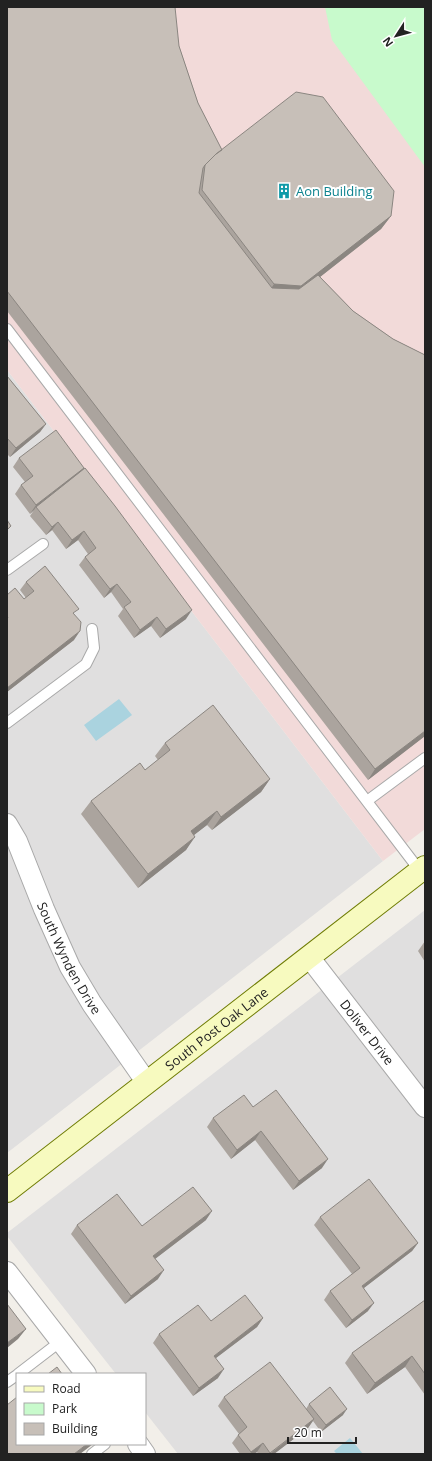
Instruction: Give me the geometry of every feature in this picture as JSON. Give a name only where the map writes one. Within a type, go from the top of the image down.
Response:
[{"type":"main road","name":"South Post Oak Lane","points":[[7,1191],[422,869]]},
{"type":"street","name":"South Wynden Drive","points":[[7,824],[17,840],[44,909],[70,967],[92,1004],[146,1083]]},
{"type":"street","name":"Doliver Drive","points":[[309,957],[425,1107]]},
{"type":"street","points":[[7,1272],[85,1373]]},
{"type":"street","points":[[139,1445],[146,1454]]},
{"type":"lane","points":[[7,329],[367,801],[422,869]]},
{"type":"lane","points":[[7,570],[43,544]]},
{"type":"lane","points":[[7,723],[86,664],[94,648],[92,629]]},
{"type":"lane","points":[[367,801],[425,758]]},
{"type":"lane","points":[[19,1373],[61,1341]]},
{"type":"lane","points":[[7,1382],[16,1375]]},
{"type":"lane","points":[[92,1454],[104,1445]]},
{"type":"shaded area","points":[[7,7],[425,7],[425,829],[383,861],[7,370]]},
{"type":"shaded area","points":[[7,370],[383,861],[7,1153]]},
{"type":"shaded area","points":[[425,910],[425,1454],[178,1454],[146,1413],[146,1373],[115,1373],[7,1236],[7,1233]]},
{"type":"green space","points":[[325,7],[425,7],[425,167],[332,40]]},
{"type":"water","points":[[119,699],[132,715],[96,741],[84,725]]},
{"type":"water","points":[[350,1438],[363,1454],[337,1454],[334,1451]]},
{"type":"building","points":[[7,7],[175,7],[179,46],[198,103],[222,150],[216,154],[203,168],[199,193],[272,288],[299,289],[318,275],[353,311],[393,339],[425,355],[425,731],[375,769],[7,291]]},
{"type":"building","name":"Aon Building","points":[[296,92],[323,97],[394,191],[391,216],[301,286],[274,284],[202,190],[205,165],[216,154]]},
{"type":"building","points":[[7,376],[46,424],[16,448],[7,438]]},
{"type":"building","points":[[56,430],[84,468],[36,505],[21,485],[33,476],[19,458]]},
{"type":"building","points":[[85,468],[192,610],[166,629],[157,617],[140,630],[124,607],[131,602],[117,584],[110,589],[85,557],[96,548],[84,531],[72,540],[58,522],[52,527],[36,507]]},
{"type":"building","points":[[7,520],[11,526],[7,530]]},
{"type":"building","points":[[45,566],[79,609],[73,613],[81,622],[80,631],[7,688],[7,595],[15,588],[24,599],[34,591],[26,582]]},
{"type":"building","points":[[213,705],[270,779],[221,817],[217,811],[191,831],[195,837],[148,874],[91,801],[140,763],[145,770],[170,750],[165,743]]},
{"type":"building","points":[[276,1090],[328,1159],[299,1181],[261,1131],[237,1150],[213,1118],[244,1095],[253,1107]]},
{"type":"building","points":[[369,1179],[418,1243],[362,1286],[374,1303],[352,1320],[330,1291],[360,1268],[320,1217]]},
{"type":"building","points":[[193,1187],[212,1211],[153,1256],[164,1270],[131,1296],[77,1225],[117,1194],[142,1226]]},
{"type":"building","points":[[245,1295],[263,1318],[214,1356],[224,1369],[199,1388],[159,1334],[198,1305],[211,1321]]},
{"type":"building","points":[[425,1300],[425,1374],[412,1356],[375,1383],[352,1353]]},
{"type":"building","points":[[7,1304],[26,1329],[7,1343]]},
{"type":"building","points":[[270,1362],[314,1419],[270,1453],[263,1443],[251,1452],[238,1435],[247,1427],[224,1397]]},
{"type":"building","points":[[57,1367],[61,1373],[49,1373]]},
{"type":"building","points":[[330,1387],[347,1409],[326,1425],[309,1404]]},
{"type":"building","points":[[16,1398],[16,1445],[86,1445],[74,1454],[7,1454],[7,1405]]},
{"type":"place","name":"Aon Building","points":[[284,191]]}]
